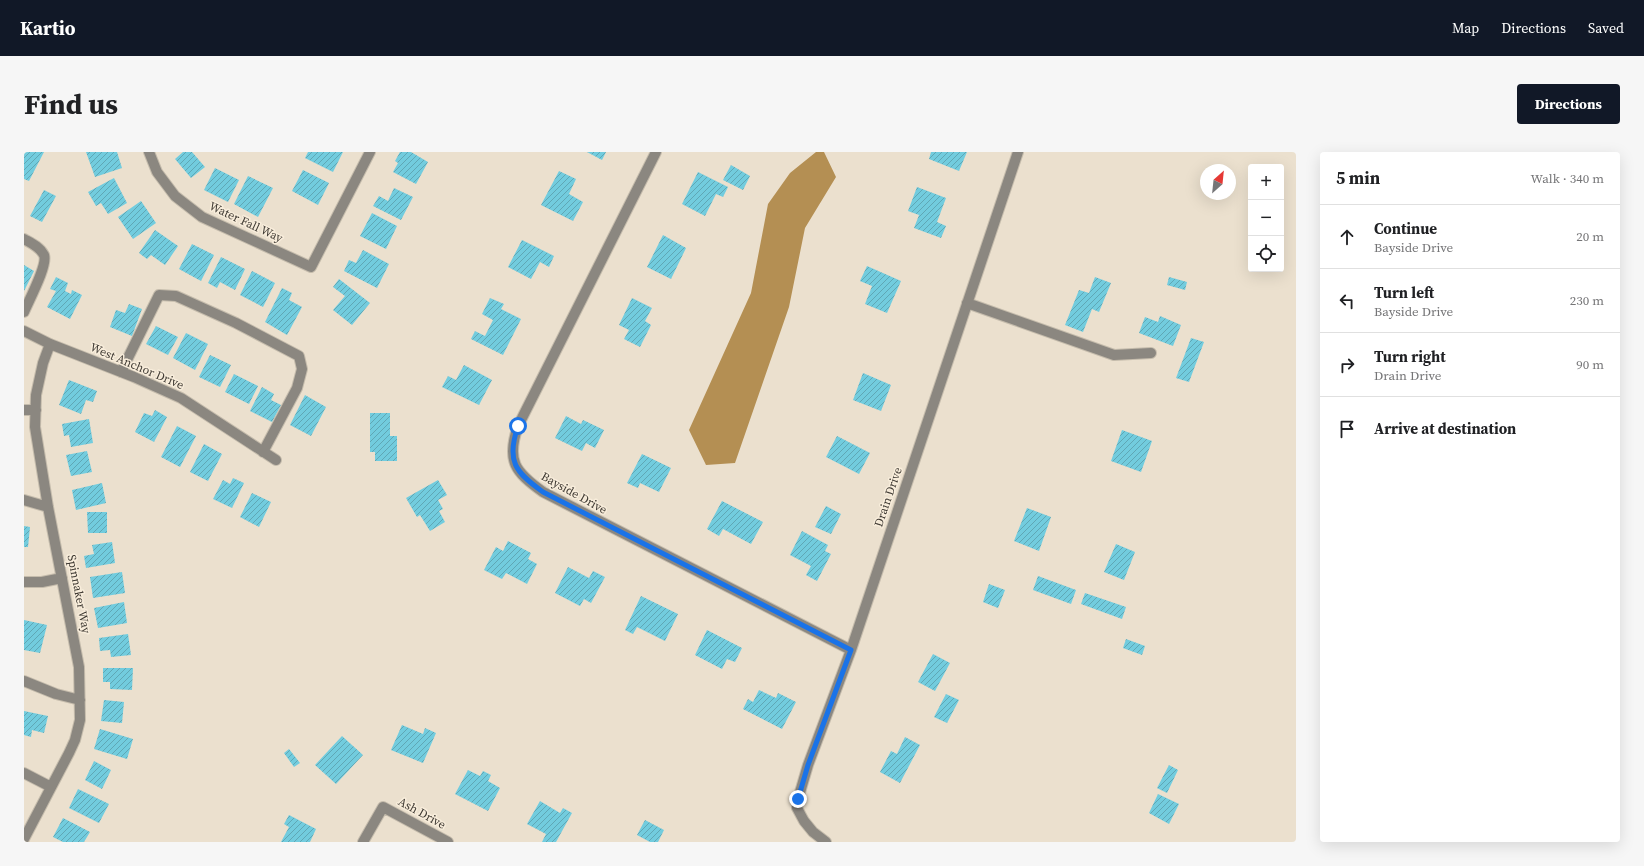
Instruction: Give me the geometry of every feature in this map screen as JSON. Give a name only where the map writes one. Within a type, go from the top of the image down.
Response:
[{"type":"street","name":"Water Fall Way","points":[[149,152],[157,172],[175,196],[202,217],[311,267],[370,152]]},
{"type":"street","name":"Bayside Drive","points":[[656,152],[518,426],[512,444],[514,462],[524,479],[543,492],[851,650]]},
{"type":"street","name":"Drain Drive","points":[[826,842],[813,832],[804,821],[797,808],[798,799],[808,765],[851,650],[1018,152]]},
{"type":"street","points":[[24,239],[38,247],[44,256],[44,264],[24,312]]},
{"type":"street","points":[[122,372],[159,295],[176,296],[236,323],[298,356],[302,369],[297,388],[263,452]]},
{"type":"street","points":[[967,303],[1114,355],[1151,353]]},
{"type":"street","name":"West Anchor Drive","points":[[24,331],[50,344],[122,372],[181,398],[276,460]]},
{"type":"street","name":"Spinnaker Way","points":[[24,839],[75,740],[80,720],[79,667],[48,507],[36,427],[36,395],[50,344]]},
{"type":"street","points":[[24,410],[36,410]]},
{"type":"street","points":[[24,500],[48,507]]},
{"type":"street","points":[[24,582],[42,582],[62,578]]},
{"type":"street","points":[[24,681],[56,694],[80,700]]},
{"type":"street","points":[[24,773],[51,787]]},
{"type":"street","name":"Ash Drive","points":[[363,842],[383,807],[448,842]]},
{"type":"shaded area","points":[[816,152],[824,152],[836,177],[805,228],[789,307],[735,463],[706,465],[689,430],[751,293],[768,204],[790,173]]},
{"type":"building","points":[[24,152],[44,152],[29,181],[24,179]]},
{"type":"building","points":[[86,152],[117,152],[122,168],[95,177]]},
{"type":"building","points":[[183,152],[192,152],[205,167],[191,178],[175,159]]},
{"type":"building","points":[[308,152],[343,152],[333,172],[305,158]]},
{"type":"building","points":[[400,152],[411,152],[428,162],[416,184],[393,172],[398,163],[395,161]]},
{"type":"building","points":[[587,152],[606,152],[602,160]]},
{"type":"building","points":[[931,152],[967,152],[959,171],[929,159]]},
{"type":"building","points":[[731,165],[750,176],[743,190],[723,180]]},
{"type":"building","points":[[215,168],[239,180],[228,202],[204,190]]},
{"type":"building","points":[[303,170],[329,183],[318,205],[292,191]]},
{"type":"building","points":[[559,171],[576,179],[569,194],[583,202],[573,221],[541,205]]},
{"type":"building","points":[[698,172],[728,187],[723,197],[716,194],[705,216],[682,204]]},
{"type":"building","points":[[248,176],[273,188],[258,217],[234,204]]},
{"type":"building","points":[[114,178],[127,203],[108,214],[101,203],[96,206],[88,192]]},
{"type":"building","points":[[917,187],[946,198],[937,222],[946,226],[941,238],[914,228],[919,215],[908,211]]},
{"type":"building","points":[[394,188],[413,197],[401,220],[373,206],[379,196],[388,201]]},
{"type":"building","points":[[44,190],[56,196],[42,222],[30,216]]},
{"type":"building","points":[[141,201],[156,223],[133,239],[118,217]]},
{"type":"building","points":[[372,213],[397,226],[386,249],[360,236]]},
{"type":"building","points":[[155,230],[178,246],[165,265],[151,255],[147,259],[139,253]]},
{"type":"building","points":[[663,235],[686,248],[671,279],[647,267]]},
{"type":"building","points":[[522,240],[554,256],[549,267],[540,262],[531,279],[508,267]]},
{"type":"building","points":[[192,244],[214,255],[201,281],[179,269]]},
{"type":"building","points":[[363,250],[389,264],[377,288],[344,271],[349,260],[356,263]]},
{"type":"building","points":[[221,257],[245,269],[235,290],[220,282],[217,288],[208,283]]},
{"type":"building","points":[[24,265],[34,271],[24,291]]},
{"type":"building","points":[[867,266],[901,281],[887,313],[865,304],[872,286],[860,281]]},
{"type":"building","points":[[252,271],[275,283],[263,307],[240,295]]},
{"type":"building","points":[[56,277],[68,283],[65,291],[71,294],[72,290],[82,295],[70,319],[47,307],[56,291],[50,289]]},
{"type":"building","points":[[1095,277],[1111,283],[1099,312],[1092,309],[1083,332],[1065,325],[1079,290],[1089,293]]},
{"type":"building","points":[[1169,277],[1187,282],[1185,290],[1167,285]]},
{"type":"building","points":[[339,279],[370,303],[352,325],[333,310],[345,296],[333,287]]},
{"type":"building","points":[[282,288],[292,293],[289,300],[302,307],[287,335],[265,322]]},
{"type":"building","points":[[490,298],[504,304],[501,309],[521,319],[503,355],[471,339],[475,331],[485,336],[493,320],[482,314]]},
{"type":"building","points":[[632,298],[652,308],[645,321],[651,325],[640,347],[624,339],[629,330],[619,325]]},
{"type":"building","points":[[129,304],[142,309],[132,336],[110,327],[116,310],[125,313]]},
{"type":"building","points":[[1160,316],[1181,325],[1173,346],[1139,333],[1145,317],[1158,322]]},
{"type":"building","points":[[156,326],[178,337],[168,355],[146,344]]},
{"type":"building","points":[[186,333],[208,344],[195,370],[173,358]]},
{"type":"building","points":[[1191,338],[1204,342],[1189,382],[1176,378]]},
{"type":"building","points":[[210,355],[231,365],[220,387],[199,377]]},
{"type":"building","points":[[464,365],[492,380],[479,405],[442,387],[448,376],[456,380]]},
{"type":"building","points":[[863,373],[891,385],[881,411],[853,400]]},
{"type":"building","points":[[234,374],[258,386],[249,404],[225,392]]},
{"type":"building","points":[[69,380],[97,391],[93,402],[86,400],[81,414],[59,405]]},
{"type":"building","points":[[262,387],[274,394],[271,400],[281,405],[272,422],[250,411]]},
{"type":"building","points":[[305,395],[326,407],[311,436],[290,425]]},
{"type":"building","points":[[155,410],[167,417],[154,442],[135,432],[144,413],[152,416]]},
{"type":"building","points":[[370,413],[390,413],[390,436],[397,436],[397,461],[375,461],[375,452],[370,452]]},
{"type":"building","points":[[566,416],[581,424],[583,420],[604,430],[595,448],[586,443],[582,451],[555,438]]},
{"type":"building","points":[[89,419],[93,443],[71,447],[69,435],[64,436],[62,424]]},
{"type":"building","points":[[177,426],[196,436],[180,467],[161,457]]},
{"type":"building","points":[[1122,430],[1152,441],[1141,472],[1111,461]]},
{"type":"building","points":[[837,436],[870,453],[859,474],[826,457]]},
{"type":"building","points":[[204,444],[222,454],[208,481],[190,472]]},
{"type":"building","points":[[87,451],[92,472],[71,476],[66,455]]},
{"type":"building","points":[[642,454],[671,468],[659,492],[640,483],[638,488],[627,483]]},
{"type":"building","points":[[233,478],[244,483],[232,508],[213,499],[223,480],[230,484]]},
{"type":"building","points":[[438,480],[447,495],[438,500],[443,509],[439,511],[445,522],[430,531],[420,515],[417,517],[406,498]]},
{"type":"building","points":[[102,483],[106,503],[76,510],[72,490]]},
{"type":"building","points":[[252,493],[271,502],[259,527],[240,517]]},
{"type":"building","points":[[722,501],[763,522],[751,544],[723,529],[719,536],[707,529]]},
{"type":"building","points":[[826,506],[841,514],[831,534],[815,527]]},
{"type":"building","points":[[1027,508],[1051,517],[1039,551],[1014,541]]},
{"type":"building","points":[[87,512],[107,512],[107,533],[88,533]]},
{"type":"building","points":[[24,526],[30,527],[28,547],[24,547]]},
{"type":"building","points":[[802,531],[828,545],[825,551],[831,554],[817,581],[806,575],[811,566],[790,555]]},
{"type":"building","points":[[508,541],[531,553],[528,559],[537,564],[527,584],[506,573],[502,579],[484,570],[496,547],[503,551]]},
{"type":"building","points":[[112,542],[115,563],[86,568],[84,556],[94,554],[92,545]]},
{"type":"building","points":[[1116,544],[1135,552],[1124,580],[1104,572]]},
{"type":"building","points":[[568,567],[589,578],[593,571],[605,577],[591,603],[584,599],[580,606],[555,593]]},
{"type":"building","points":[[122,572],[125,593],[93,598],[90,577]]},
{"type":"building","points":[[1038,576],[1076,590],[1071,604],[1033,590]]},
{"type":"building","points":[[989,584],[1005,590],[998,608],[983,602]]},
{"type":"building","points":[[1085,593],[1126,607],[1122,619],[1081,604]]},
{"type":"building","points":[[641,596],[678,614],[665,641],[637,627],[633,634],[625,630]]},
{"type":"building","points":[[124,602],[127,623],[98,628],[94,608]]},
{"type":"building","points":[[24,620],[47,625],[40,653],[24,650]]},
{"type":"building","points":[[707,630],[742,648],[735,662],[727,659],[722,669],[695,655]]},
{"type":"building","points":[[128,634],[131,655],[111,657],[110,650],[100,651],[99,638]]},
{"type":"building","points":[[1126,639],[1145,646],[1142,655],[1123,648]]},
{"type":"building","points":[[933,654],[950,663],[935,691],[918,682]]},
{"type":"building","points":[[103,668],[133,668],[132,690],[110,689],[110,682],[103,682]]},
{"type":"building","points":[[759,690],[776,698],[778,693],[796,702],[782,729],[743,709],[748,699],[753,702]]},
{"type":"building","points":[[946,694],[959,700],[947,723],[934,717]]},
{"type":"building","points":[[104,700],[124,702],[122,723],[101,721]]},
{"type":"building","points":[[24,711],[48,716],[44,733],[32,730],[31,737],[24,735]]},
{"type":"building","points":[[402,725],[423,734],[425,728],[436,733],[423,763],[391,750]]},
{"type":"building","points":[[100,729],[133,739],[127,759],[94,749]]},
{"type":"building","points":[[342,736],[363,755],[336,784],[315,765]]},
{"type":"building","points":[[905,737],[920,745],[900,783],[880,772],[891,751],[897,754]]},
{"type":"building","points":[[289,749],[300,763],[294,767],[284,753]]},
{"type":"building","points":[[94,761],[111,770],[102,789],[85,780]]},
{"type":"building","points":[[1169,765],[1178,770],[1167,793],[1157,788]]},
{"type":"building","points":[[468,770],[480,776],[483,771],[491,775],[488,781],[500,788],[488,811],[455,794]]},
{"type":"building","points":[[78,789],[109,804],[99,823],[69,808]]},
{"type":"building","points":[[1158,794],[1179,804],[1169,824],[1149,813]]},
{"type":"building","points":[[540,801],[560,813],[563,808],[572,813],[556,842],[542,842],[546,834],[527,824]]},
{"type":"building","points":[[289,815],[316,829],[310,842],[281,842],[289,827],[284,824]]},
{"type":"building","points":[[63,818],[90,832],[84,842],[63,842],[53,837]]},
{"type":"building","points":[[645,820],[664,830],[658,842],[650,842],[637,835]]},
{"type":"route","points":[[518,426],[512,444],[514,462],[524,479],[543,492],[851,650],[808,765],[798,799]]}]
